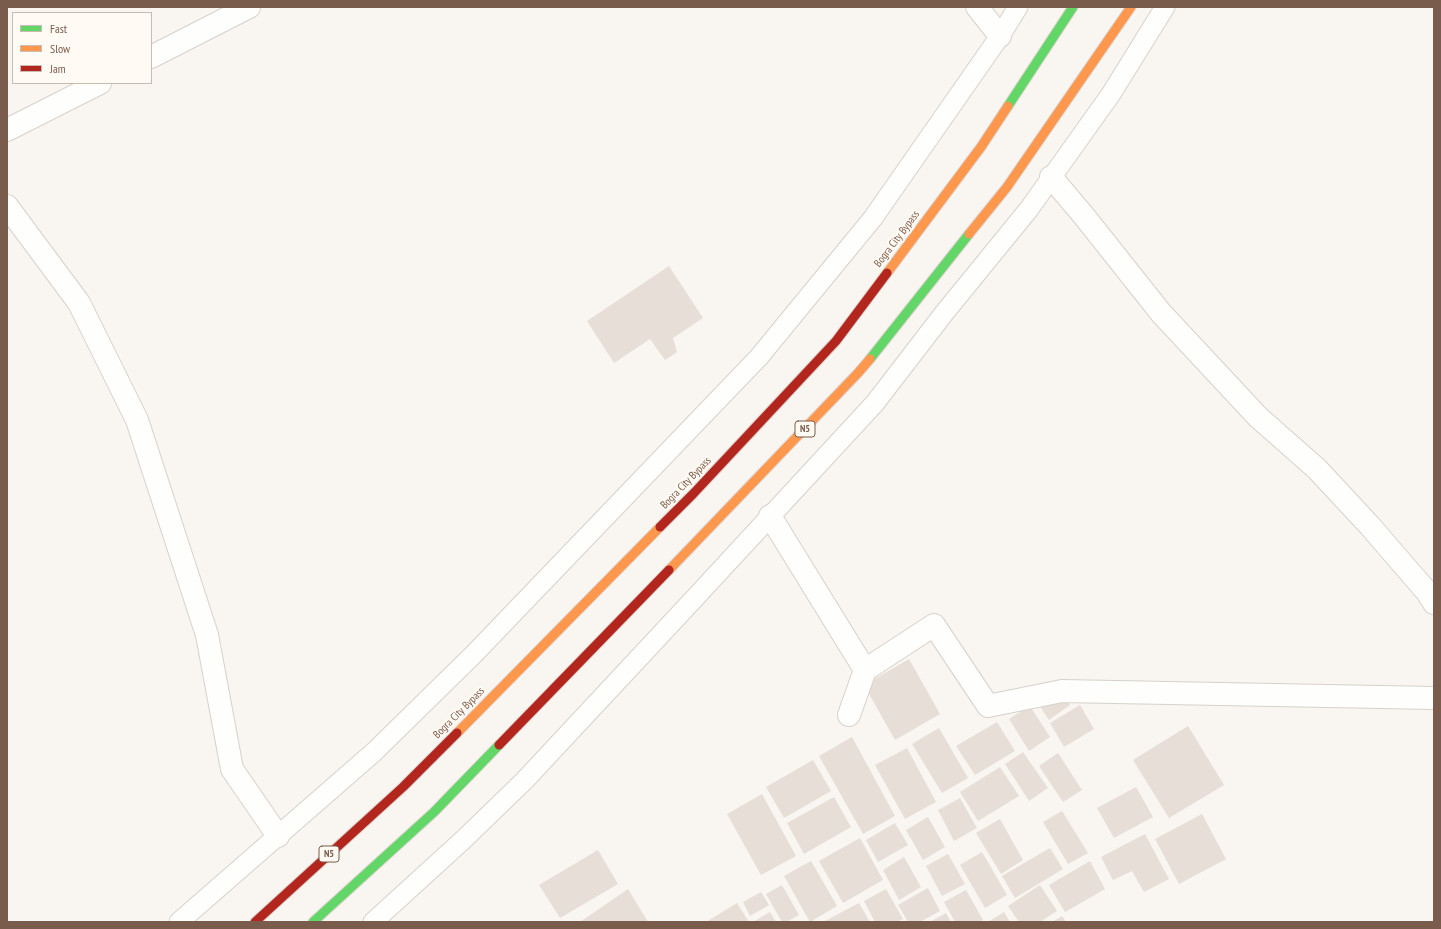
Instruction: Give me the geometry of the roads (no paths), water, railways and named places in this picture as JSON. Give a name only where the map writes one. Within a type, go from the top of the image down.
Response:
[{"type":"highway","name":"Bogra City Bypass","points":[[255,922],[403,787],[687,500],[836,341],[981,147],[1074,7]]},
{"type":"highway","name":"N5","points":[[313,922],[434,812],[663,577],[858,373],[1007,187],[1131,7]]},
{"type":"street","points":[[152,56],[249,7]]},
{"type":"street","points":[[977,7],[1000,36]]},
{"type":"street","points":[[7,130],[98,84]]},
{"type":"street","points":[[1051,177],[1161,312],[1258,416],[1317,469],[1370,526],[1427,592],[1434,603]]},
{"type":"street","points":[[7,206],[79,303],[137,420],[206,635],[232,769],[278,836]]},
{"type":"street","points":[[770,516],[865,670]]},
{"type":"street","points":[[849,715],[865,670],[934,625],[988,706],[1062,690],[1434,698]]},
{"type":"lane","points":[[179,922],[374,752],[474,654],[759,357],[873,218],[1000,36],[1018,7]]},
{"type":"lane","points":[[373,922],[463,840],[524,781],[875,403],[945,312],[1029,209],[1110,94],[1166,7]]}]
